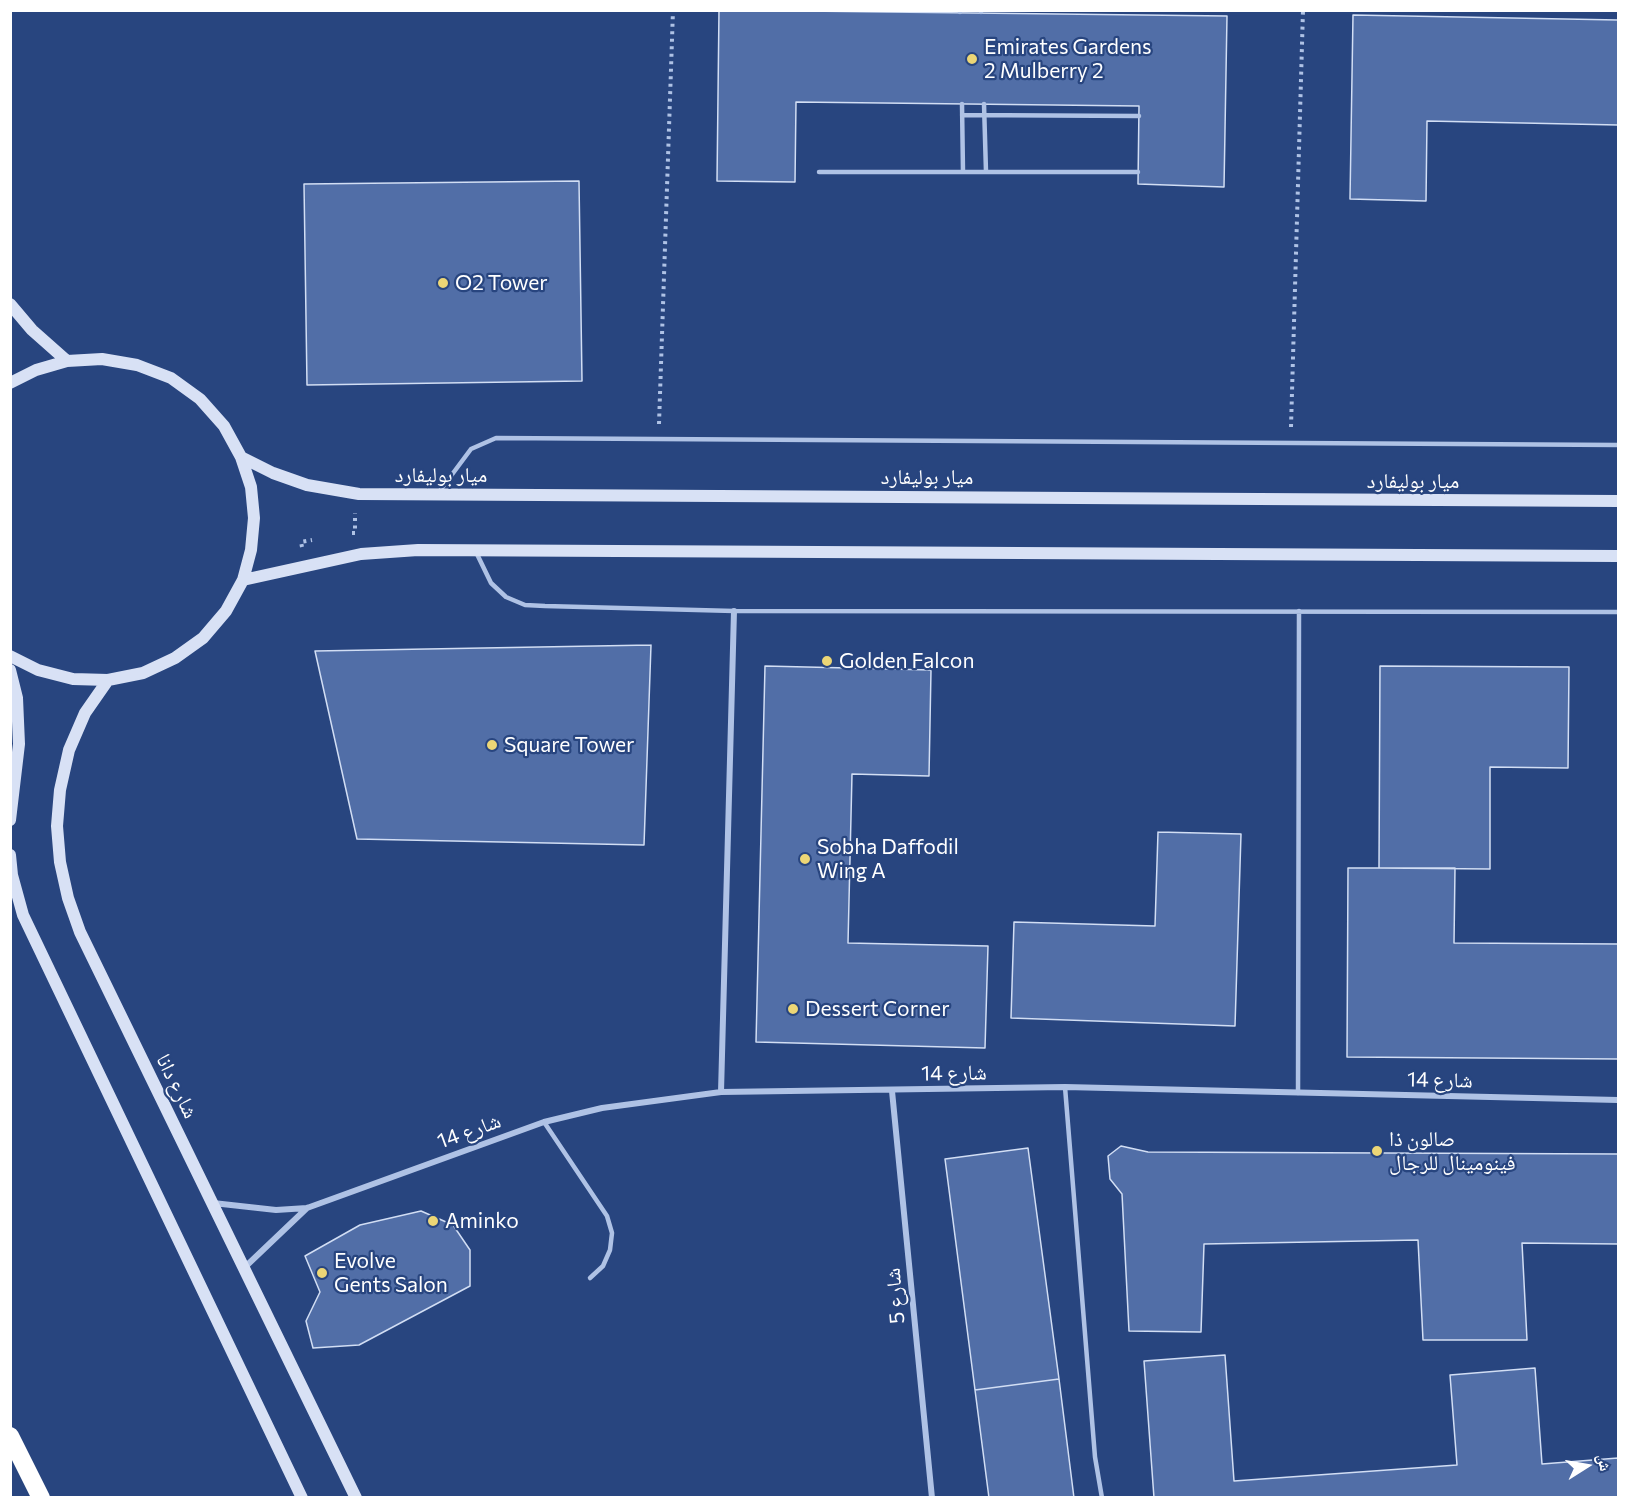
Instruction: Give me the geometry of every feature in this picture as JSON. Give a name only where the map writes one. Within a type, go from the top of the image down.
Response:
[{"type":"highway","points":[[10,1436],[41,1497]]},
{"type":"street","points":[[10,304],[32,330],[67,361]]},
{"type":"street","points":[[10,383],[36,370],[67,361],[102,359],[138,365],[171,378],[200,399],[224,426],[241,457],[251,487],[254,518],[251,550],[243,580],[226,611],[203,638],[175,658],[143,673],[108,680],[73,679],[38,670],[10,656]]},
{"type":"street","name":"ميار بوليفارد","points":[[241,457],[273,473],[317,487],[359,494],[1618,501]]},
{"type":"street","points":[[243,580],[361,554],[418,550],[1618,556]]},
{"type":"street","points":[[721,1092],[734,611]]},
{"type":"street","points":[[10,670],[17,698],[20,744],[10,820]]},
{"type":"street","name":"شارع دانا","points":[[108,680],[86,713],[69,750],[60,790],[57,826],[60,862],[68,898],[80,932],[356,1497]]},
{"type":"street","points":[[10,855],[12,875],[23,915],[302,1497]]},
{"type":"street","name":"شارع 14","points":[[213,1203],[265,1210],[307,1208],[544,1122],[602,1108],[721,1092],[1065,1087],[1618,1101]]},
{"type":"street","name":"شارع 5","points":[[892,1091],[932,1497]]},
{"type":"street","name":"شارع 14","points":[[244,1268],[307,1208]]},
{"type":"lane","points":[[962,104],[963,172]]},
{"type":"lane","points":[[984,104],[986,172]]},
{"type":"lane","points":[[962,115],[1139,116]]},
{"type":"lane","points":[[819,172],[1138,172]]},
{"type":"lane","points":[[438,494],[471,449],[496,438],[1618,445]]},
{"type":"lane","points":[[475,550],[491,582],[506,597],[525,605],[734,611],[1618,612]]},
{"type":"lane","points":[[1298,1093],[1299,611]]},
{"type":"lane","points":[[1065,1087],[1095,1457],[1102,1497]]},
{"type":"lane","points":[[544,1122],[607,1216],[612,1233],[610,1250],[603,1266],[590,1278]]},
{"type":"path","points":[[658,439],[673,10]]},
{"type":"path","points":[[1291,442],[1303,10]]},
{"type":"path","points":[[344,509],[355,510],[355,533],[344,535]]},
{"type":"path","points":[[305,565],[301,542],[323,538]]},
{"type":"building","name":"Emirates Gardens 2 Mulberry 2","points":[[719,10],[1227,16],[1224,187],[1138,184],[1139,106],[796,102],[795,182],[717,181]]},
{"type":"building","points":[[1353,15],[1618,20],[1618,125],[1427,121],[1426,201],[1350,199]]},
{"type":"building","name":"O2 Tower","points":[[579,181],[582,381],[307,385],[304,184]]},
{"type":"building","name":"Square Tower","points":[[651,645],[644,845],[357,839],[315,651]]},
{"type":"building","name":"Sobha Daffodil Wing A","points":[[765,666],[931,670],[929,776],[852,774],[848,943],[988,946],[985,1048],[756,1042]]},
{"type":"building","points":[[1380,666],[1569,667],[1568,768],[1490,767],[1490,869],[1379,868]]},
{"type":"building","points":[[1158,832],[1241,834],[1235,1026],[1011,1018],[1014,922],[1155,926]]},
{"type":"building","points":[[1348,868],[1455,868],[1454,943],[1618,944],[1618,1059],[1347,1057]]},
{"type":"building","points":[[1121,1146],[1148,1152],[1618,1154],[1618,1244],[1522,1243],[1527,1340],[1423,1340],[1418,1240],[1204,1244],[1201,1332],[1129,1331],[1122,1194],[1110,1179],[1108,1156]]},
{"type":"building","points":[[1028,1148],[1059,1379],[975,1390],[945,1159]]},
{"type":"building","points":[[421,1211],[453,1225],[470,1250],[470,1286],[359,1345],[313,1348],[306,1321],[320,1292],[305,1256],[360,1225]]},
{"type":"building","points":[[1225,1355],[1234,1481],[1457,1465],[1450,1375],[1535,1368],[1542,1464],[1618,1458],[1618,1498],[1154,1498],[1144,1361]]},
{"type":"building","points":[[1059,1379],[1074,1498],[989,1498],[975,1390]]},
{"type":"place","name":"Emirates Gardens 2 Mulberry 2","points":[[972,59]]},
{"type":"place","name":"O2 Tower","points":[[443,283]]},
{"type":"place","name":"Golden Falcon","points":[[827,661]]},
{"type":"place","name":"Square Tower","points":[[492,745]]},
{"type":"place","name":"Sobha Daffodil Wing A","points":[[805,859]]},
{"type":"place","name":"Dessert Corner","points":[[793,1009]]},
{"type":"place","name":"صالون ذا فينومينال للرجال","points":[[1377,1151]]},
{"type":"place","name":"Aminko","points":[[433,1221]]},
{"type":"place","name":"Evolve Gents Salon","points":[[322,1273]]}]
